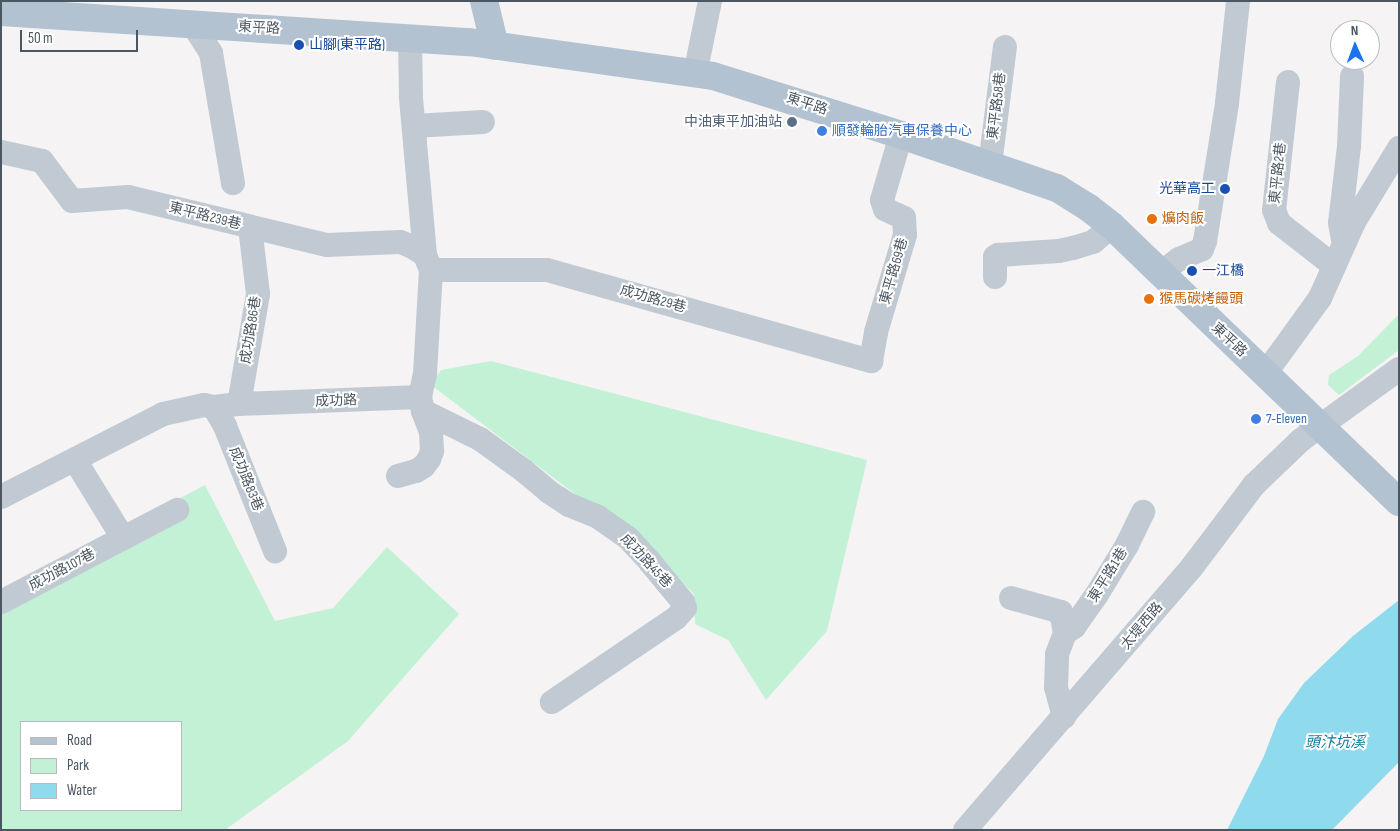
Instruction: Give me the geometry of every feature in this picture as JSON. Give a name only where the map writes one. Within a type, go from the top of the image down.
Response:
[{"type":"main road","points":[[484,1],[495,46]]},
{"type":"main road","name":"東平路","points":[[1,12],[410,38],[495,46],[728,80],[901,135],[1057,188],[1089,208],[1112,226],[1321,427]]},
{"type":"main road","points":[[1321,427],[1399,502]]},
{"type":"street","points":[[695,74],[710,1]]},
{"type":"street","points":[[1161,273],[1179,259],[1202,249],[1227,103],[1238,1]]},
{"type":"street","points":[[193,25],[219,158]]},
{"type":"street","points":[[193,25],[211,53],[233,182]]},
{"type":"street","points":[[398,476],[416,471],[424,466],[432,451],[431,432],[422,404],[428,262],[414,126],[410,38]]},
{"type":"street","name":"東平路58巷","points":[[990,165],[1005,47]]},
{"type":"street","points":[[1344,244],[1340,223],[1349,146],[1352,76]]},
{"type":"street","name":"東平路2巷","points":[[1288,82],[1274,210],[1279,223],[1334,266]]},
{"type":"street","points":[[414,126],[484,122]]},
{"type":"street","name":"東平路69巷","points":[[871,361],[876,332],[905,235],[904,218],[885,209],[882,200],[901,135]]},
{"type":"street","points":[[1265,374],[1320,298],[1354,222],[1399,148]]},
{"type":"street","name":"東平路239巷","points":[[1,152],[42,161],[72,201],[128,197],[327,245],[400,242],[411,246],[428,262]]},
{"type":"street","points":[[994,277],[995,257],[998,255],[1066,250],[1094,242],[1112,226]]},
{"type":"street","name":"成功路86巷","points":[[239,404],[258,294],[250,227]]},
{"type":"street","name":"成功路29巷","points":[[428,262],[547,270],[871,361]]},
{"type":"street","name":"太堤西路","points":[[965,830],[1192,567],[1254,485],[1286,453],[1399,369]]},
{"type":"street","name":"成功路","points":[[1,497],[163,414],[204,405],[214,407],[239,404],[422,404]]},
{"type":"street","name":"成功路45巷","points":[[422,404],[480,439],[549,492],[569,505],[598,517],[628,538],[683,602],[685,608],[676,618],[552,702]]},
{"type":"street","name":"成功路83巷","points":[[214,407],[225,426],[275,551]]},
{"type":"street","points":[[75,460],[123,538]]},
{"type":"street","name":"成功路107巷","points":[[1,602],[177,510]]},
{"type":"street","name":"東平路1巷","points":[[1064,717],[1056,687],[1057,654],[1065,633],[1074,627],[1096,596],[1127,545],[1143,512]]},
{"type":"street","points":[[1011,598],[1061,612],[1065,633]]},
{"type":"green space","points":[[1399,314],[1399,350],[1339,395],[1328,385],[1329,375],[1358,356]]},
{"type":"green space","points":[[491,361],[867,460],[827,631],[766,700],[728,640],[695,624],[694,594],[654,554],[431,385],[441,370]]},
{"type":"green space","points":[[205,485],[275,621],[333,608],[387,547],[459,614],[348,741],[225,830],[1,830],[1,594]]},
{"type":"water","name":"頭汴坑溪","points":[[1399,600],[1399,762],[1332,830],[1227,830],[1264,756],[1278,719],[1304,683],[1353,636]]},
{"type":"place","name":"山腳(東平路)","points":[[299,45]]},
{"type":"place","name":"中油東平加油站","points":[[792,122]]},
{"type":"place","name":"順發輪胎汽車保養中心","points":[[822,131]]},
{"type":"place","name":"光華高工","points":[[1225,189]]},
{"type":"place","name":"爌肉飯","points":[[1152,219]]},
{"type":"place","name":"一江橋","points":[[1192,271]]},
{"type":"place","name":"猴馬碳烤饅頭","points":[[1149,299]]},
{"type":"place","name":"7-Eleven","points":[[1256,419]]}]
